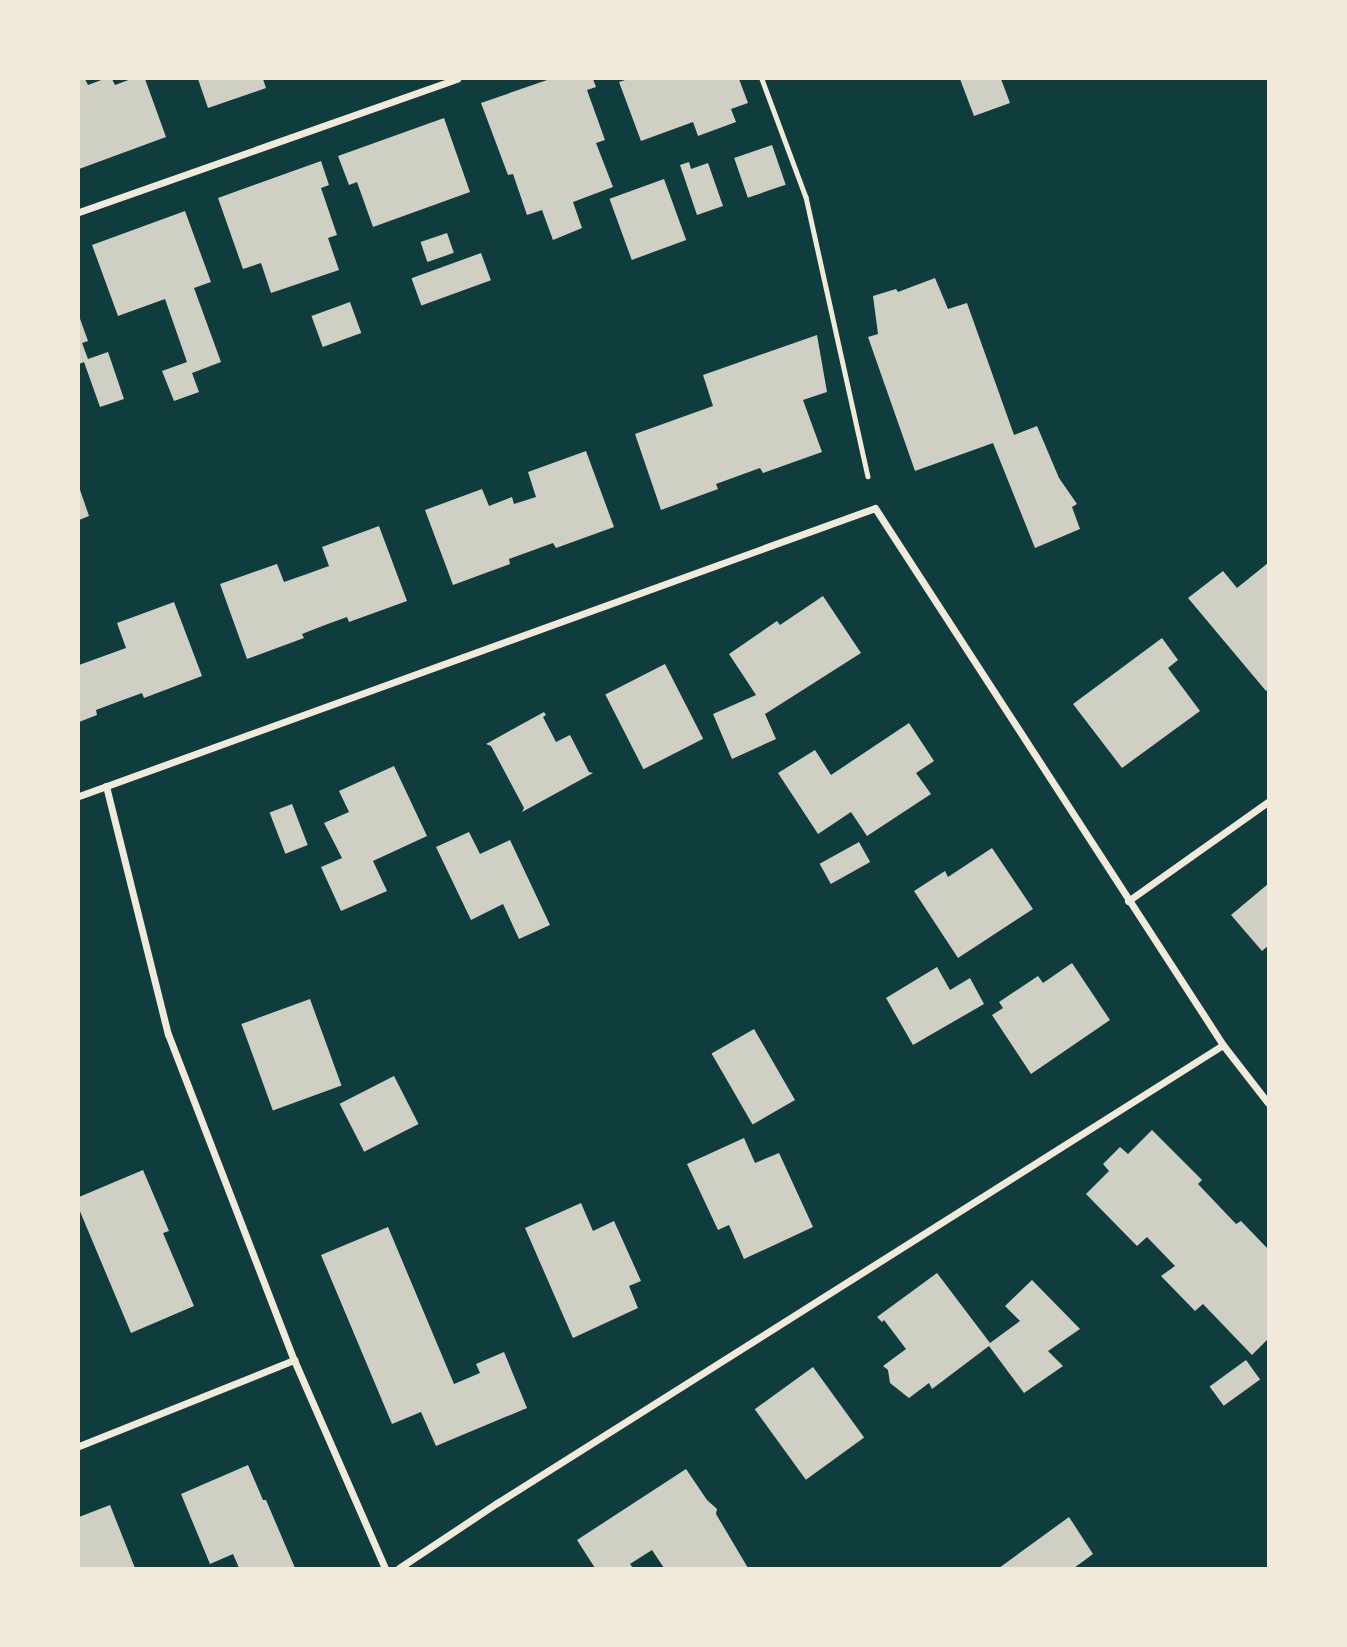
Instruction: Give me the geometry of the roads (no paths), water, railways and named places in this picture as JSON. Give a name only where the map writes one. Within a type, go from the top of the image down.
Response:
[{"type":"street","points":[[79,212],[457,79]]},
{"type":"street","points":[[79,796],[875,508],[1223,1045],[1268,1103]]},
{"type":"street","points":[[106,786],[168,1034],[293,1360],[385,1568]]},
{"type":"street","points":[[1128,901],[1268,802]]},
{"type":"street","points":[[399,1568],[497,1503],[1223,1045]]},
{"type":"street","points":[[79,1446],[293,1360]]}]
